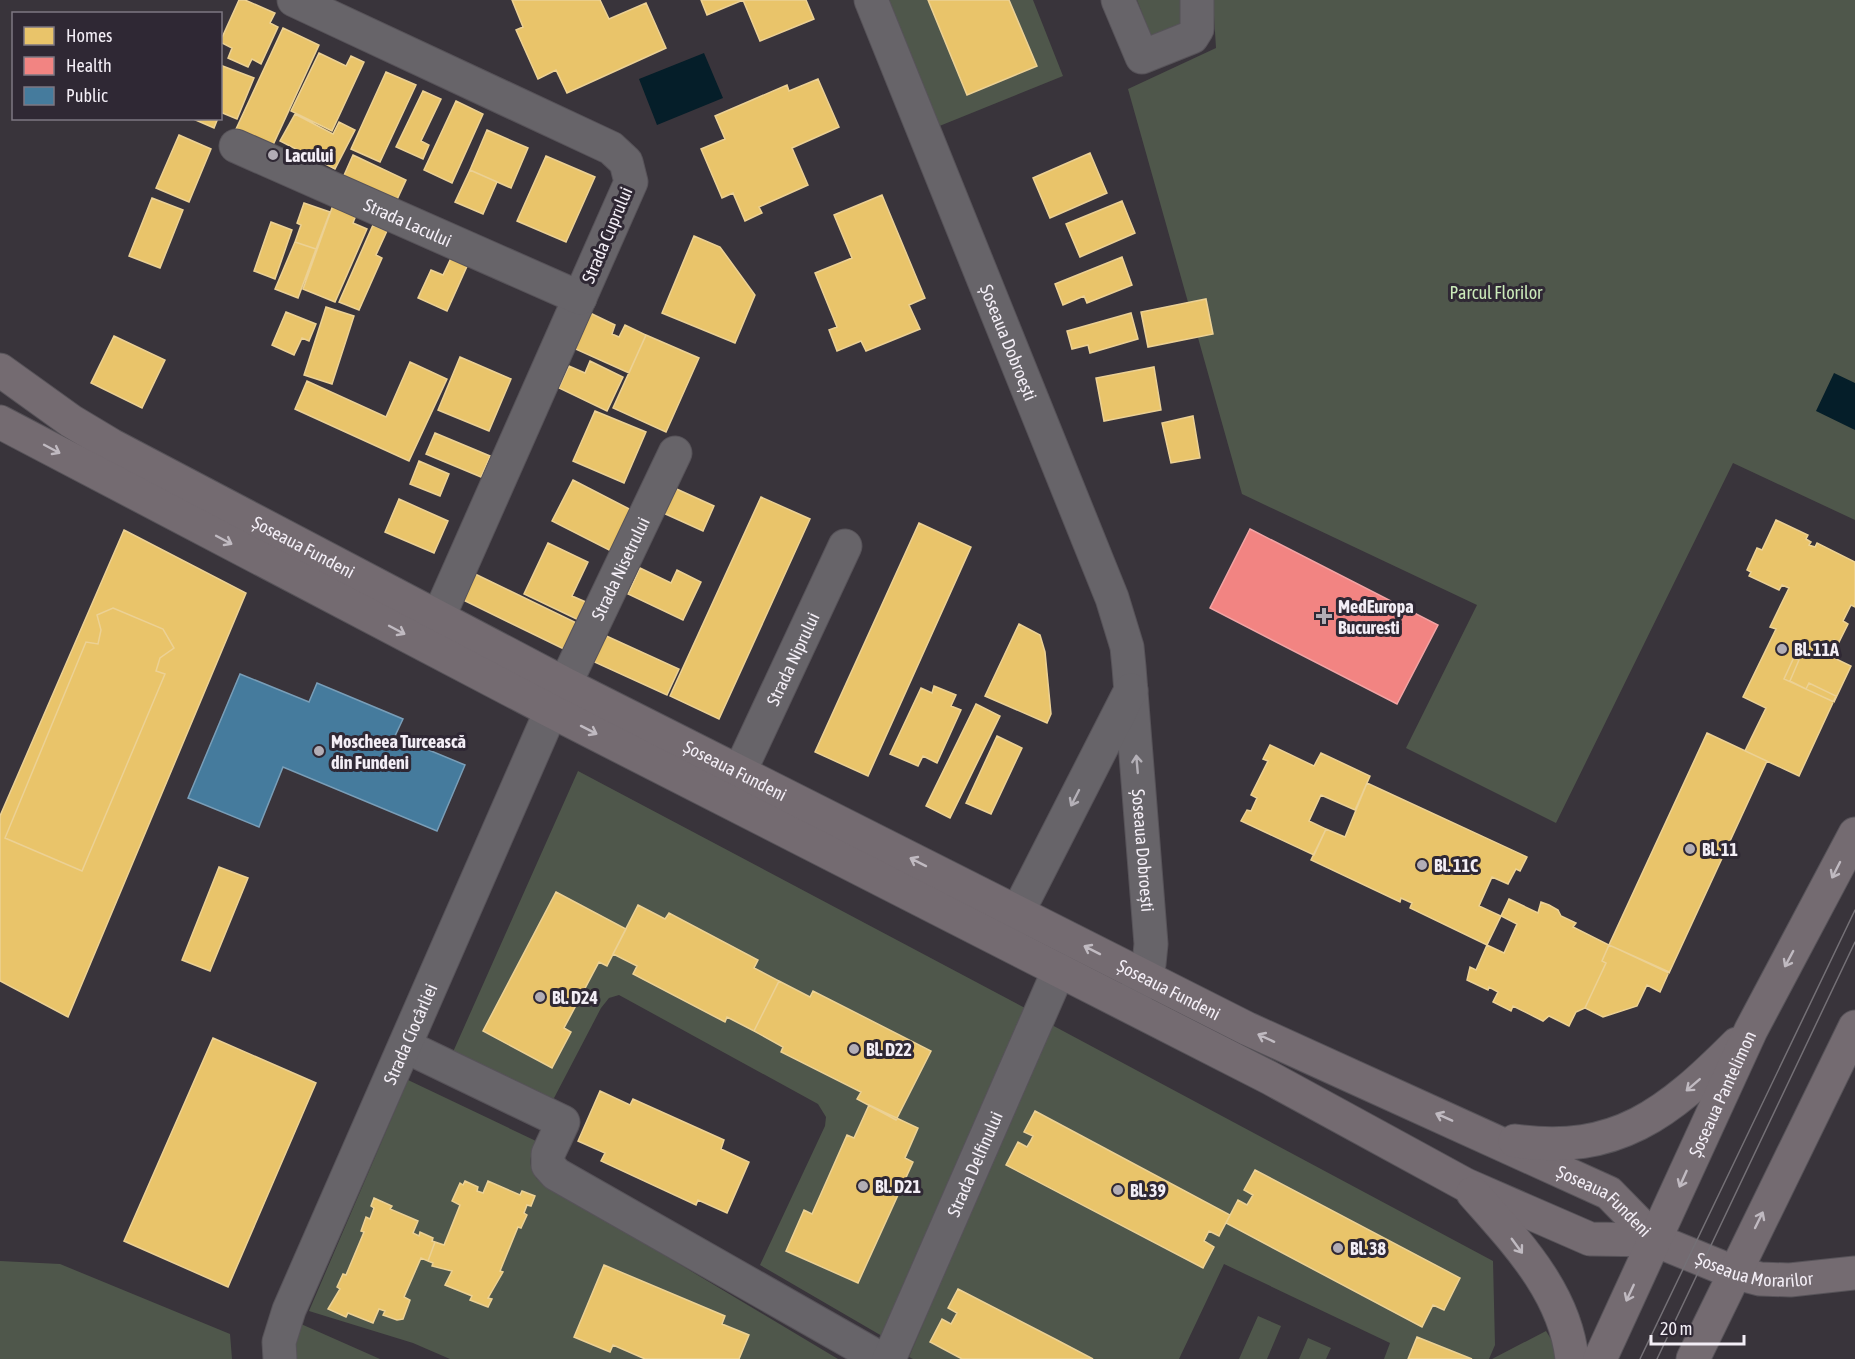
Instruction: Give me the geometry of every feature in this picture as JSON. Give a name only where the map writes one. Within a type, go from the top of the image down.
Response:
[{"type":"main road","name":"Șoseaua Fundeni","points":[[0,370],[70,421],[433,632]]},
{"type":"main road","name":"Șoseaua Fundeni","points":[[0,422],[433,632],[1003,940],[1466,1185],[1590,1239],[1655,1240]]},
{"type":"main road","name":"Șoseaua Fundeni","points":[[558,698],[739,772],[1267,1038],[1609,1193],[1655,1240]]},
{"type":"main road","name":"Șoseaua Pantelimon","points":[[1600,1359],[1751,1030],[1855,834]]},
{"type":"main road","points":[[1693,1359],[1733,1272],[1855,1027]]},
{"type":"main road","points":[[1492,1138],[1533,1144],[1567,1143],[1637,1126],[1672,1104],[1751,1030]]},
{"type":"main road","points":[[1466,1185],[1508,1233],[1543,1280],[1561,1310],[1572,1359]]},
{"type":"main road","name":"Șoseaua Morarilor","points":[[1655,1240],[1733,1272],[1773,1280],[1855,1273]]},
{"type":"street","name":"Strada Cuprului","points":[[294,0],[611,148],[626,162],[631,182],[433,632]]},
{"type":"street","name":"Șoseaua Dobroești","points":[[871,0],[1112,598],[1126,647],[1151,944],[1145,976],[1130,1006]]},
{"type":"street","points":[[1118,0],[1142,57],[1192,37],[1197,29],[1197,0]]},
{"type":"street","name":"Strada Lacului","points":[[236,147],[580,298]]},
{"type":"street","name":"Strada Nisetrului","points":[[558,698],[675,453]]},
{"type":"street","name":"Strada Niprului","points":[[739,772],[845,546]]},
{"type":"street","points":[[1003,940],[1131,690]]},
{"type":"street","name":"Strada Ciocârliei","points":[[280,1359],[279,1342],[289,1310],[558,698]]},
{"type":"street","name":"Strada Delfinului","points":[[889,1359],[1059,969]]},
{"type":"street","points":[[405,1046],[562,1122],[548,1154],[548,1165],[556,1174],[881,1359]]},
{"type":"green space","points":[[886,0],[1033,0],[1063,76],[937,127]]},
{"type":"green space","points":[[1137,0],[1185,0],[1186,27],[1153,41]]},
{"type":"green space","name":"Parcul Florilor","points":[[1213,0],[1855,0],[1855,520],[1733,463],[1556,823],[1406,748],[1477,605],[1242,494],[1128,89],[1216,48]]},
{"type":"green space","points":[[578,771],[1025,1008],[882,1336],[760,1265],[825,1126],[826,1117],[818,1104],[619,995],[609,998],[601,1008],[553,1100],[453,1052]]},
{"type":"green space","points":[[1050,1024],[1493,1261],[1495,1345],[1489,1359],[1384,1359],[1390,1343],[1224,1264],[1179,1359],[913,1359],[909,1357]]},
{"type":"green space","points":[[408,1080],[536,1141],[530,1161],[537,1179],[838,1359],[450,1359],[413,1343],[309,1311]]},
{"type":"green space","points":[[0,1261],[60,1264],[230,1334],[232,1359],[0,1359]]},
{"type":"green space","points":[[1258,1316],[1281,1326],[1267,1359],[1239,1359]]},
{"type":"green space","points":[[301,1324],[380,1359],[294,1359],[292,1346]]},
{"type":"green space","points":[[1546,1331],[1556,1347],[1557,1359],[1492,1359]]},
{"type":"green space","points":[[1308,1338],[1331,1348],[1326,1359],[1299,1359]]},
{"type":"water","points":[[704,53],[723,98],[657,125],[639,79]]},
{"type":"water","points":[[1834,373],[1855,383],[1855,430],[1816,411]]},
{"type":"building: Homes","points":[[239,0],[245,0],[275,13],[270,23],[278,27],[261,64],[252,59],[248,67],[228,58],[232,48],[222,43],[222,38]]},
{"type":"building: Homes","points":[[512,0],[600,0],[609,19],[646,3],[666,48],[567,93],[556,70],[538,79],[516,30],[523,27]]},
{"type":"building: Homes","points":[[701,0],[743,0],[707,15]]},
{"type":"building: Homes","points":[[743,0],[806,0],[814,19],[760,41]]},
{"type":"building: Homes","points":[[928,0],[1009,0],[1037,66],[967,95]]},
{"type":"building: Homes","points":[[283,28],[319,45],[273,145],[236,129]]},
{"type":"building: Homes","points":[[319,53],[346,66],[351,56],[364,62],[332,131],[291,111]]},
{"type":"building: Homes","points":[[222,66],[254,78],[237,119],[222,113]]},
{"type":"building: Homes","points":[[386,72],[416,85],[380,162],[351,149]]},
{"type":"building: Homes","points":[[818,79],[839,127],[792,148],[808,185],[759,207],[762,213],[745,221],[733,193],[722,198],[701,149],[725,139],[715,116],[787,85],[789,91]]},
{"type":"building: Homes","points":[[423,91],[441,99],[421,141],[429,145],[423,159],[396,147]]},
{"type":"building: Homes","points":[[456,101],[483,114],[452,183],[424,170]]},
{"type":"building: Homes","points":[[295,114],[333,134],[339,122],[355,130],[335,169],[280,141]]},
{"type":"building: Homes","points":[[196,120],[217,120],[214,128]]},
{"type":"building: Homes","points":[[487,130],[528,148],[511,188],[470,170]]},
{"type":"building: Homes","points":[[179,135],[211,149],[189,202],[156,188]]},
{"type":"building: Homes","points":[[1090,153],[1107,193],[1050,218],[1033,178]]},
{"type":"building: Homes","points":[[353,155],[406,180],[394,206],[341,182]]},
{"type":"building: Homes","points":[[546,156],[595,177],[566,242],[517,221]]},
{"type":"building: Homes","points":[[470,170],[497,182],[483,214],[455,202]]},
{"type":"building: Homes","points":[[882,195],[925,298],[909,305],[920,329],[866,351],[861,341],[837,351],[829,330],[837,327],[815,273],[852,258],[834,215]]},
{"type":"building: Homes","points":[[152,198],[183,210],[160,268],[129,256]]},
{"type":"building: Homes","points":[[1122,201],[1135,233],[1080,257],[1066,224]]},
{"type":"building: Homes","points":[[304,203],[330,212],[316,249],[295,242],[301,225],[297,223]]},
{"type":"building: Homes","points":[[333,205],[358,210],[353,223],[367,229],[335,302],[303,289]]},
{"type":"building: Homes","points":[[271,222],[292,230],[275,279],[254,271]]},
{"type":"building: Homes","points":[[373,225],[387,231],[376,255],[382,258],[359,310],[339,302]]},
{"type":"building: Homes","points":[[694,236],[720,247],[755,295],[735,343],[662,313]]},
{"type":"building: Homes","points":[[295,242],[316,249],[298,298],[275,289]]},
{"type":"building: Homes","points":[[452,256],[468,264],[447,311],[418,298],[431,270],[443,275]]},
{"type":"building: Homes","points":[[1122,257],[1132,285],[1087,303],[1084,296],[1063,305],[1055,284]]},
{"type":"building: Homes","points":[[1206,299],[1213,334],[1148,347],[1141,312]]},
{"type":"building: Homes","points":[[326,307],[354,316],[332,384],[304,375]]},
{"type":"building: Homes","points":[[286,312],[316,324],[309,341],[302,338],[294,355],[272,345]]},
{"type":"building: Homes","points":[[588,312],[615,325],[612,334],[619,337],[625,325],[646,335],[629,373],[571,347]]},
{"type":"building: Homes","points":[[1131,313],[1138,339],[1090,353],[1088,345],[1072,349],[1067,331]]},
{"type":"building: Homes","points":[[646,335],[699,358],[666,432],[613,408]]},
{"type":"building: Homes","points":[[114,336],[165,360],[142,408],[91,383]]},
{"type":"building: Homes","points":[[460,357],[511,379],[489,431],[438,410]]},
{"type":"building: Homes","points":[[590,361],[623,377],[607,411],[559,388],[569,366],[585,373]]},
{"type":"building: Homes","points":[[410,362],[447,379],[409,461],[295,409],[307,381],[386,417]]},
{"type":"building: Homes","points":[[1154,367],[1161,410],[1104,421],[1096,378]]},
{"type":"building: Homes","points":[[595,411],[646,432],[624,483],[573,461]]},
{"type":"building: Homes","points":[[1193,416],[1200,458],[1171,463],[1162,423]]},
{"type":"building: Homes","points":[[435,433],[490,456],[481,477],[426,454]]},
{"type":"building: Homes","points":[[419,461],[449,474],[440,496],[410,484]]},
{"type":"building: Homes","points":[[573,480],[639,514],[619,555],[552,521]]},
{"type":"building: Homes","points":[[670,486],[714,506],[703,531],[659,511]]},
{"type":"building: Homes","points":[[761,497],[810,519],[719,719],[670,696]]},
{"type":"building: Homes","points":[[399,499],[448,521],[434,553],[385,532]]},
{"type":"building: Homes","name":"Bl. 11A","points":[[1776,520],[1808,535],[1806,539],[1811,542],[1809,545],[1815,547],[1817,543],[1855,562],[1855,607],[1851,605],[1843,621],[1848,624],[1839,642],[1834,640],[1827,655],[1801,642],[1794,658],[1799,660],[1790,681],[1806,689],[1809,683],[1836,696],[1799,776],[1745,751],[1766,708],[1743,697],[1776,629],[1770,627],[1789,588],[1782,585],[1779,590],[1749,576],[1751,572],[1747,570],[1757,548],[1762,550]]},
{"type":"building: Homes","points":[[919,523],[971,547],[868,776],[815,752]]},
{"type":"building: Homes","points":[[124,530],[246,593],[68,1017],[0,981],[0,816]]},
{"type":"building: Homes","points":[[548,543],[588,562],[572,596],[595,606],[587,624],[524,594]]},
{"type":"building: Homes","points":[[640,568],[671,583],[677,570],[701,582],[683,620],[628,594]]},
{"type":"building: Homes","points":[[473,573],[585,627],[572,653],[461,599]]},
{"type":"building: Homes","points":[[113,608],[163,629],[174,648],[160,658],[156,671],[165,674],[82,871],[5,838],[86,642],[98,644],[101,630],[97,615]]},
{"type":"building: Homes","points":[[1019,624],[1040,635],[1045,652],[1051,714],[1047,723],[985,696]]},
{"type":"building: Homes","points":[[602,634],[679,669],[667,695],[590,660]]},
{"type":"building: Homes","points":[[1801,642],[1851,666],[1834,702],[1784,679]]},
{"type":"building: Homes","points":[[934,686],[956,695],[951,706],[961,710],[937,763],[923,756],[918,766],[890,754],[921,688],[932,693]]},
{"type":"building: Homes","points":[[976,704],[1000,716],[950,818],[926,806]]},
{"type":"building: Homes","name":"Bl. 11","points":[[1707,733],[1767,761],[1669,973],[1609,945]]},
{"type":"building: Homes","points":[[997,736],[1022,748],[991,814],[966,803]]},
{"type":"building: Homes","points":[[1270,745],[1314,766],[1321,753],[1370,776],[1355,810],[1321,795],[1309,821],[1326,829],[1314,855],[1241,821],[1247,810],[1251,811],[1257,798],[1251,795],[1268,761],[1263,759]]},
{"type":"building: Homes","name":"Bl. 11C","points":[[1367,783],[1527,857],[1520,871],[1516,869],[1508,884],[1492,877],[1479,906],[1501,916],[1487,945],[1410,908],[1412,903],[1401,898],[1400,902],[1311,860],[1326,829],[1345,837]]},
{"type":"building: Homes","points":[[219,867],[248,878],[210,971],[182,960]]},
{"type":"building: Homes","name":"Bl. D24","points":[[556,892],[626,929],[607,966],[599,962],[564,1028],[571,1032],[552,1068],[483,1031]]},
{"type":"building: Homes","points":[[1509,899],[1538,913],[1541,902],[1549,905],[1558,910],[1561,916],[1576,923],[1573,927],[1609,945],[1602,961],[1606,963],[1585,1008],[1576,1012],[1569,1026],[1549,1016],[1543,1021],[1513,1006],[1511,1011],[1493,1002],[1498,992],[1467,980],[1470,967],[1476,970],[1487,945],[1504,953],[1517,924],[1501,916]]},
{"type":"building: Homes","points":[[638,905],[665,919],[669,913],[758,960],[754,968],[779,981],[754,1031],[727,1017],[725,1022],[633,974],[637,966],[613,954]]},
{"type":"building: Homes","points":[[1609,945],[1669,972],[1660,992],[1647,985],[1637,1006],[1603,1017],[1585,1008],[1606,963],[1602,961]]},
{"type":"building: Homes","name":"Bl. D22","points":[[779,981],[810,997],[813,991],[931,1051],[896,1120],[857,1099],[861,1092],[781,1052],[783,1047],[754,1031]]},
{"type":"building: Homes","points":[[213,1038],[316,1083],[228,1287],[124,1241]]},
{"type":"building: Homes","points":[[600,1091],[630,1105],[633,1099],[724,1140],[721,1149],[749,1162],[727,1213],[698,1200],[696,1205],[601,1161],[605,1153],[578,1141]]},
{"type":"building: Homes","name":"Bl. D21","points":[[869,1105],[918,1128],[905,1158],[913,1162],[858,1283],[786,1251],[804,1210],[812,1214],[847,1135],[854,1138]]},
{"type":"building: Homes","name":"Bl. 39","points":[[1035,1111],[1230,1215],[1219,1236],[1209,1231],[1204,1241],[1214,1247],[1203,1268],[1006,1165],[1018,1142],[1027,1147],[1030,1142],[1033,1136],[1024,1132]]},
{"type":"building: Homes","name":"Bl. 38","points":[[1255,1170],[1460,1278],[1444,1310],[1433,1305],[1422,1327],[1226,1223],[1238,1200],[1247,1205],[1253,1195],[1244,1190]]},
{"type":"building: Homes","points":[[465,1181],[478,1187],[477,1191],[483,1193],[488,1181],[520,1195],[522,1191],[535,1196],[531,1206],[527,1205],[524,1213],[527,1215],[521,1228],[518,1227],[500,1271],[503,1272],[488,1298],[492,1299],[488,1307],[470,1300],[472,1296],[445,1285],[452,1271],[432,1266],[433,1263],[428,1261],[435,1242],[444,1245],[460,1205],[452,1201],[460,1183],[463,1185]]},
{"type":"building: Homes","points":[[374,1198],[392,1206],[390,1209],[418,1221],[413,1233],[419,1236],[420,1232],[433,1238],[432,1241],[435,1242],[428,1261],[421,1258],[404,1297],[410,1300],[403,1319],[397,1320],[383,1315],[385,1311],[379,1309],[373,1323],[348,1313],[346,1317],[328,1309],[340,1289],[337,1287],[343,1274],[346,1275],[364,1232],[361,1231],[366,1217],[370,1219],[374,1208],[371,1206]]},
{"type":"building: Homes","points":[[604,1265],[725,1316],[722,1324],[749,1335],[739,1359],[645,1359],[613,1345],[610,1352],[574,1337]]},
{"type":"building: Homes","points":[[958,1289],[1093,1359],[962,1359],[930,1342],[942,1319],[951,1324],[957,1313],[948,1308]]},
{"type":"building: Homes","points":[[1417,1337],[1472,1359],[1408,1359]]},
{"type":"building: Health","name":"MedEuropa Bucuresti","points":[[1250,529],[1438,625],[1397,704],[1210,608]]},
{"type":"building: Public","name":"Moscheea Turcească din Fundeni","points":[[240,674],[309,702],[317,683],[403,719],[395,736],[465,765],[437,831],[283,767],[259,827],[188,798]]},
{"type":"tram line","points":[[1640,1359],[1855,910]]},
{"type":"tram line","points":[[1657,1359],[1855,942]]},
{"type":"place","name":"Lacului","points":[[273,155]]},
{"type":"place","name":"MedEuropa Bucuresti","points":[[1324,616]]},
{"type":"place","name":"Bl. 11A","points":[[1782,649]]},
{"type":"place","name":"Moscheea Turcească din Fundeni","points":[[319,751]]},
{"type":"place","name":"Bl. 11","points":[[1690,849]]},
{"type":"place","name":"Bl. 11C","points":[[1422,865]]},
{"type":"place","name":"Bl. D24","points":[[540,997]]},
{"type":"place","name":"Bl. D22","points":[[854,1049]]},
{"type":"place","name":"Bl. D21","points":[[863,1186]]},
{"type":"place","name":"Bl. 39","points":[[1118,1190]]},
{"type":"place","name":"Bl. 38","points":[[1338,1248]]}]
